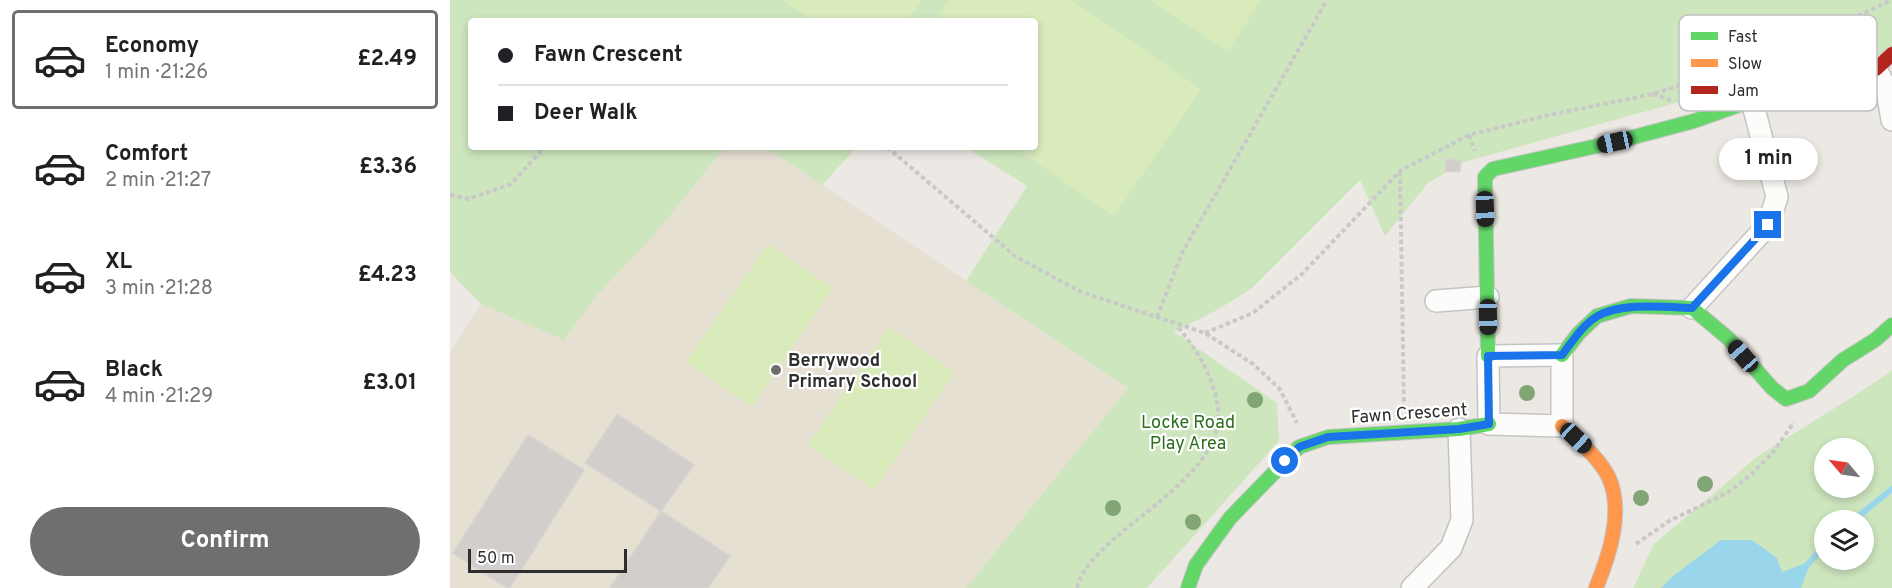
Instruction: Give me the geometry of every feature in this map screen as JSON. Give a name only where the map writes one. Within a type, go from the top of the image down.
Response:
[{"type":"street","points":[[1877,68],[1892,54]]},
{"type":"street","points":[[1877,71],[1887,90],[1892,120]]},
{"type":"street","points":[[1596,588],[1605,569],[1616,514],[1610,480],[1590,451],[1562,426],[1489,424],[1485,177],[1493,169],[1683,124],[1720,111]]},
{"type":"street","points":[[1692,308],[1768,225],[1777,197],[1755,111]]},
{"type":"street","points":[[1436,301],[1488,297]]},
{"type":"street","points":[[1562,426],[1562,355],[1579,333],[1597,316],[1631,306],[1692,308],[1729,339],[1772,388],[1786,399],[1809,391],[1843,360],[1875,340],[1892,326]]},
{"type":"street","points":[[1488,356],[1562,355]]},
{"type":"street","name":"Fawn Crescent","points":[[1188,588],[1196,566],[1230,518],[1299,447],[1328,437],[1459,429],[1489,424]]},
{"type":"street","points":[[1412,588],[1451,548],[1462,520],[1459,429]]},
{"type":"path","points":[[1157,317],[1183,251],[1327,0]]},
{"type":"path","points":[[450,195],[469,199],[511,184],[542,150]]},
{"type":"path","points":[[891,150],[1015,256],[1079,291],[1204,333],[1253,364],[1279,388],[1297,422],[1299,447]]},
{"type":"path","points":[[1400,171],[1405,431]]},
{"type":"path","points":[[1077,588],[1083,572],[1093,560],[1130,525],[1173,492],[1195,466],[1216,435],[1218,411],[1210,382],[1202,361],[1176,324]]},
{"type":"path","points":[[1630,551],[1637,543],[1669,521],[1726,493],[1752,474],[1774,451],[1798,417]]},
{"type":"shaded area","name":"Berrywood Primary School","points":[[587,150],[770,150],[1128,388],[966,588],[450,588],[450,353]]},
{"type":"green space","name":"Locke Road Play Area","points":[[450,0],[1892,0],[1892,57],[1877,55],[1877,15],[1679,15],[1679,102],[1464,162],[1428,183],[1385,236],[1360,180],[1251,289],[1174,332],[1277,403],[1279,441],[1147,588],[966,588],[1128,388],[966,281],[1027,186],[970,150],[1038,150],[1038,18],[468,18],[468,150],[723,150],[653,236],[597,295],[564,340],[481,304],[450,272]]},
{"type":"green space","points":[[782,0],[922,0],[910,18],[809,18]]},
{"type":"green space","points":[[949,0],[1071,0],[1201,89],[1114,216],[1018,150],[1038,150],[1038,18],[937,18]]},
{"type":"green space","points":[[1150,0],[1261,0],[1228,51]]},
{"type":"green space","points":[[770,150],[854,150],[822,185]]},
{"type":"green space","points":[[768,244],[833,288],[752,407],[686,362]]},
{"type":"green space","points":[[889,327],[955,372],[874,490],[808,445]]},
{"type":"green space","points":[[1892,370],[1892,588],[1633,588],[1654,544],[1758,456]]},
{"type":"water","points":[[1721,540],[1752,540],[1777,558],[1782,572],[1811,561],[1801,588],[1661,588],[1673,576]]},
{"type":"building","points":[[1446,159],[1461,160],[1460,172],[1445,171]]},
{"type":"building","points":[[617,414],[694,465],[661,511],[585,463]]},
{"type":"building","points":[[528,435],[584,470],[510,588],[507,588],[453,553]]},
{"type":"building","points":[[661,511],[730,556],[708,588],[610,588]]},
{"type":"waterway","points":[[1866,510],[1892,489]]},
{"type":"waterway","points":[[1807,565],[1814,558]]},
{"type":"traffic: fast","points":[[1488,356],[1485,177],[1493,169],[1615,142],[1722,111]]},
{"type":"traffic: fast","points":[[1562,355],[1579,333],[1597,316],[1631,306],[1692,308],[1729,339],[1772,388],[1786,399],[1809,391],[1843,360],[1875,340],[1892,325]]},
{"type":"traffic: fast","points":[[1188,588],[1196,565],[1230,518],[1299,447],[1328,437],[1459,429],[1489,424]]},
{"type":"traffic: slow","points":[[1562,426],[1600,463],[1609,478],[1613,491],[1615,505],[1613,534],[1596,588]]},
{"type":"traffic: jam","points":[[1877,68],[1892,54]]},
{"type":"place","name":"Berrywood Primary School","points":[[776,370]]},
{"type":"route","points":[[1285,461],[1299,447],[1328,437],[1459,429],[1489,424],[1488,356],[1562,355],[1579,333],[1597,316],[1631,306],[1692,308],[1768,225]]}]
